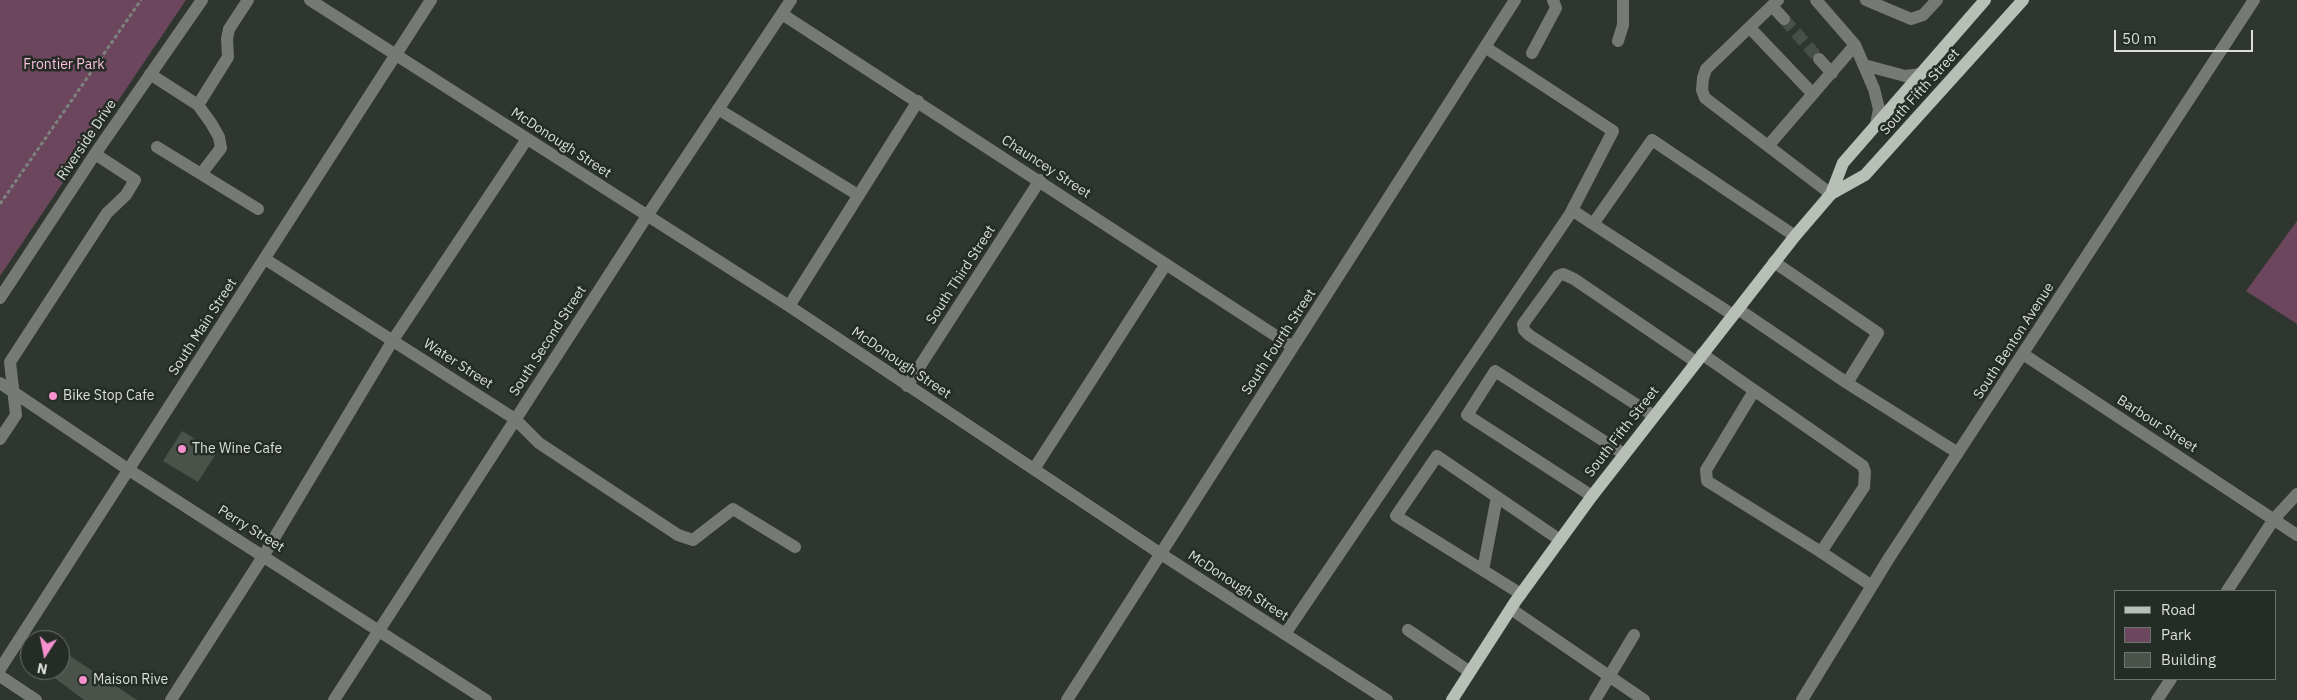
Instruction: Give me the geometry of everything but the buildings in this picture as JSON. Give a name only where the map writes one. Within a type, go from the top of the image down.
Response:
[{"type":"main road","name":"South Fifth Street","points":[[1452,700],[1521,594],[1592,496],[1774,262],[1831,194],[1843,163],[1985,0]]},
{"type":"main road","name":"South Fifth Street","points":[[1831,194],[1865,176],[2023,0]]},
{"type":"street","name":"Riverside Drive","points":[[0,298],[95,154],[202,0]]},
{"type":"street","points":[[198,105],[228,57],[227,40],[230,29],[248,0]]},
{"type":"street","name":"McDonough Street","points":[[310,0],[788,306],[1161,554],[1387,700]]},
{"type":"street","name":"South Main Street","points":[[0,670],[431,0]]},
{"type":"street","name":"South Second Street","points":[[334,700],[647,216],[791,0]]},
{"type":"street","name":"South Fourth Street","points":[[1067,700],[1515,0]]},
{"type":"street","points":[[1532,53],[1556,8],[1553,0]]},
{"type":"street","points":[[1618,42],[1623,25],[1623,0]]},
{"type":"street","points":[[1816,0],[1855,45],[1879,109],[1876,125]]},
{"type":"street","points":[[1866,0],[1910,20],[1923,15],[1937,0]]},
{"type":"street","name":"South Benton Avenue","points":[[1802,700],[1872,586],[2254,0]]},
{"type":"street","points":[[1784,19],[1775,3],[1706,69],[1702,90],[1705,98],[1831,194]]},
{"type":"street","name":"Chauncey Street","points":[[782,14],[1040,180],[1293,347]]},
{"type":"street","points":[[1750,28],[1813,94]]},
{"type":"street","points":[[1768,146],[1855,45]]},
{"type":"street","points":[[1285,634],[1572,210],[1613,131],[1485,47]]},
{"type":"street","points":[[1819,59],[1832,73]]},
{"type":"street","points":[[1864,65],[1904,76],[1920,74]]},
{"type":"street","points":[[150,74],[198,105],[219,137],[221,148],[201,174]]},
{"type":"street","points":[[788,306],[918,101]]},
{"type":"street","points":[[718,109],[858,195]]},
{"type":"street","points":[[171,700],[264,555],[393,340],[527,139]]},
{"type":"street","points":[[1593,224],[1652,140],[1795,236]]},
{"type":"street","points":[[157,147],[258,209]]},
{"type":"street","points":[[0,439],[16,415],[10,362],[107,213],[126,195],[135,180],[95,154]]},
{"type":"street","name":"South Third Street","points":[[907,386],[1040,180]]},
{"type":"street","points":[[1572,210],[1958,453]]},
{"type":"street","name":"Water Street","points":[[265,259],[515,419],[539,443],[678,535],[693,540],[733,509],[795,547]]},
{"type":"street","points":[[1774,262],[1878,334],[1847,383]]},
{"type":"street","points":[[1034,469],[1166,264]]},
{"type":"street","points":[[1654,416],[1524,330],[1524,324],[1558,276],[1563,274],[1574,279],[1754,391],[1863,466],[1865,472],[1864,487],[1820,552]]},
{"type":"street","name":"Barbour Street","points":[[2023,354],[2297,535]]},
{"type":"street","points":[[1592,496],[1467,415],[1495,371],[1624,454]]},
{"type":"street","name":"Perry Street","points":[[0,384],[129,470],[264,555],[486,700]]},
{"type":"street","points":[[1754,391],[1706,470],[1706,477],[1710,484],[1872,586]]},
{"type":"street","points":[[1521,594],[1396,516],[1437,456],[1560,540]]},
{"type":"street","points":[[2228,590],[2274,519],[2297,494]]},
{"type":"street","points":[[1483,570],[1497,497]]},
{"type":"street","points":[[1511,609],[1644,700]]},
{"type":"street","points":[[1408,630],[1470,672]]},
{"type":"street","points":[[1595,700],[1634,635]]},
{"type":"street","points":[[0,676],[36,700]]},
{"type":"street","points":[[2157,700],[2170,680]]},
{"type":"path","points":[[0,204],[141,0]]},
{"type":"green space","name":"Frontier Park","points":[[0,0],[186,0],[0,276]]},
{"type":"green space","points":[[2297,221],[2297,324],[2246,291]]},
{"type":"tunnel","points":[[1784,19],[1819,59]]},
{"type":"place","name":"Bike Stop Cafe","points":[[53,396]]},
{"type":"place","name":"The Wine Cafe","points":[[182,449]]},
{"type":"place","name":"Maison Rive","points":[[83,680]]}]
